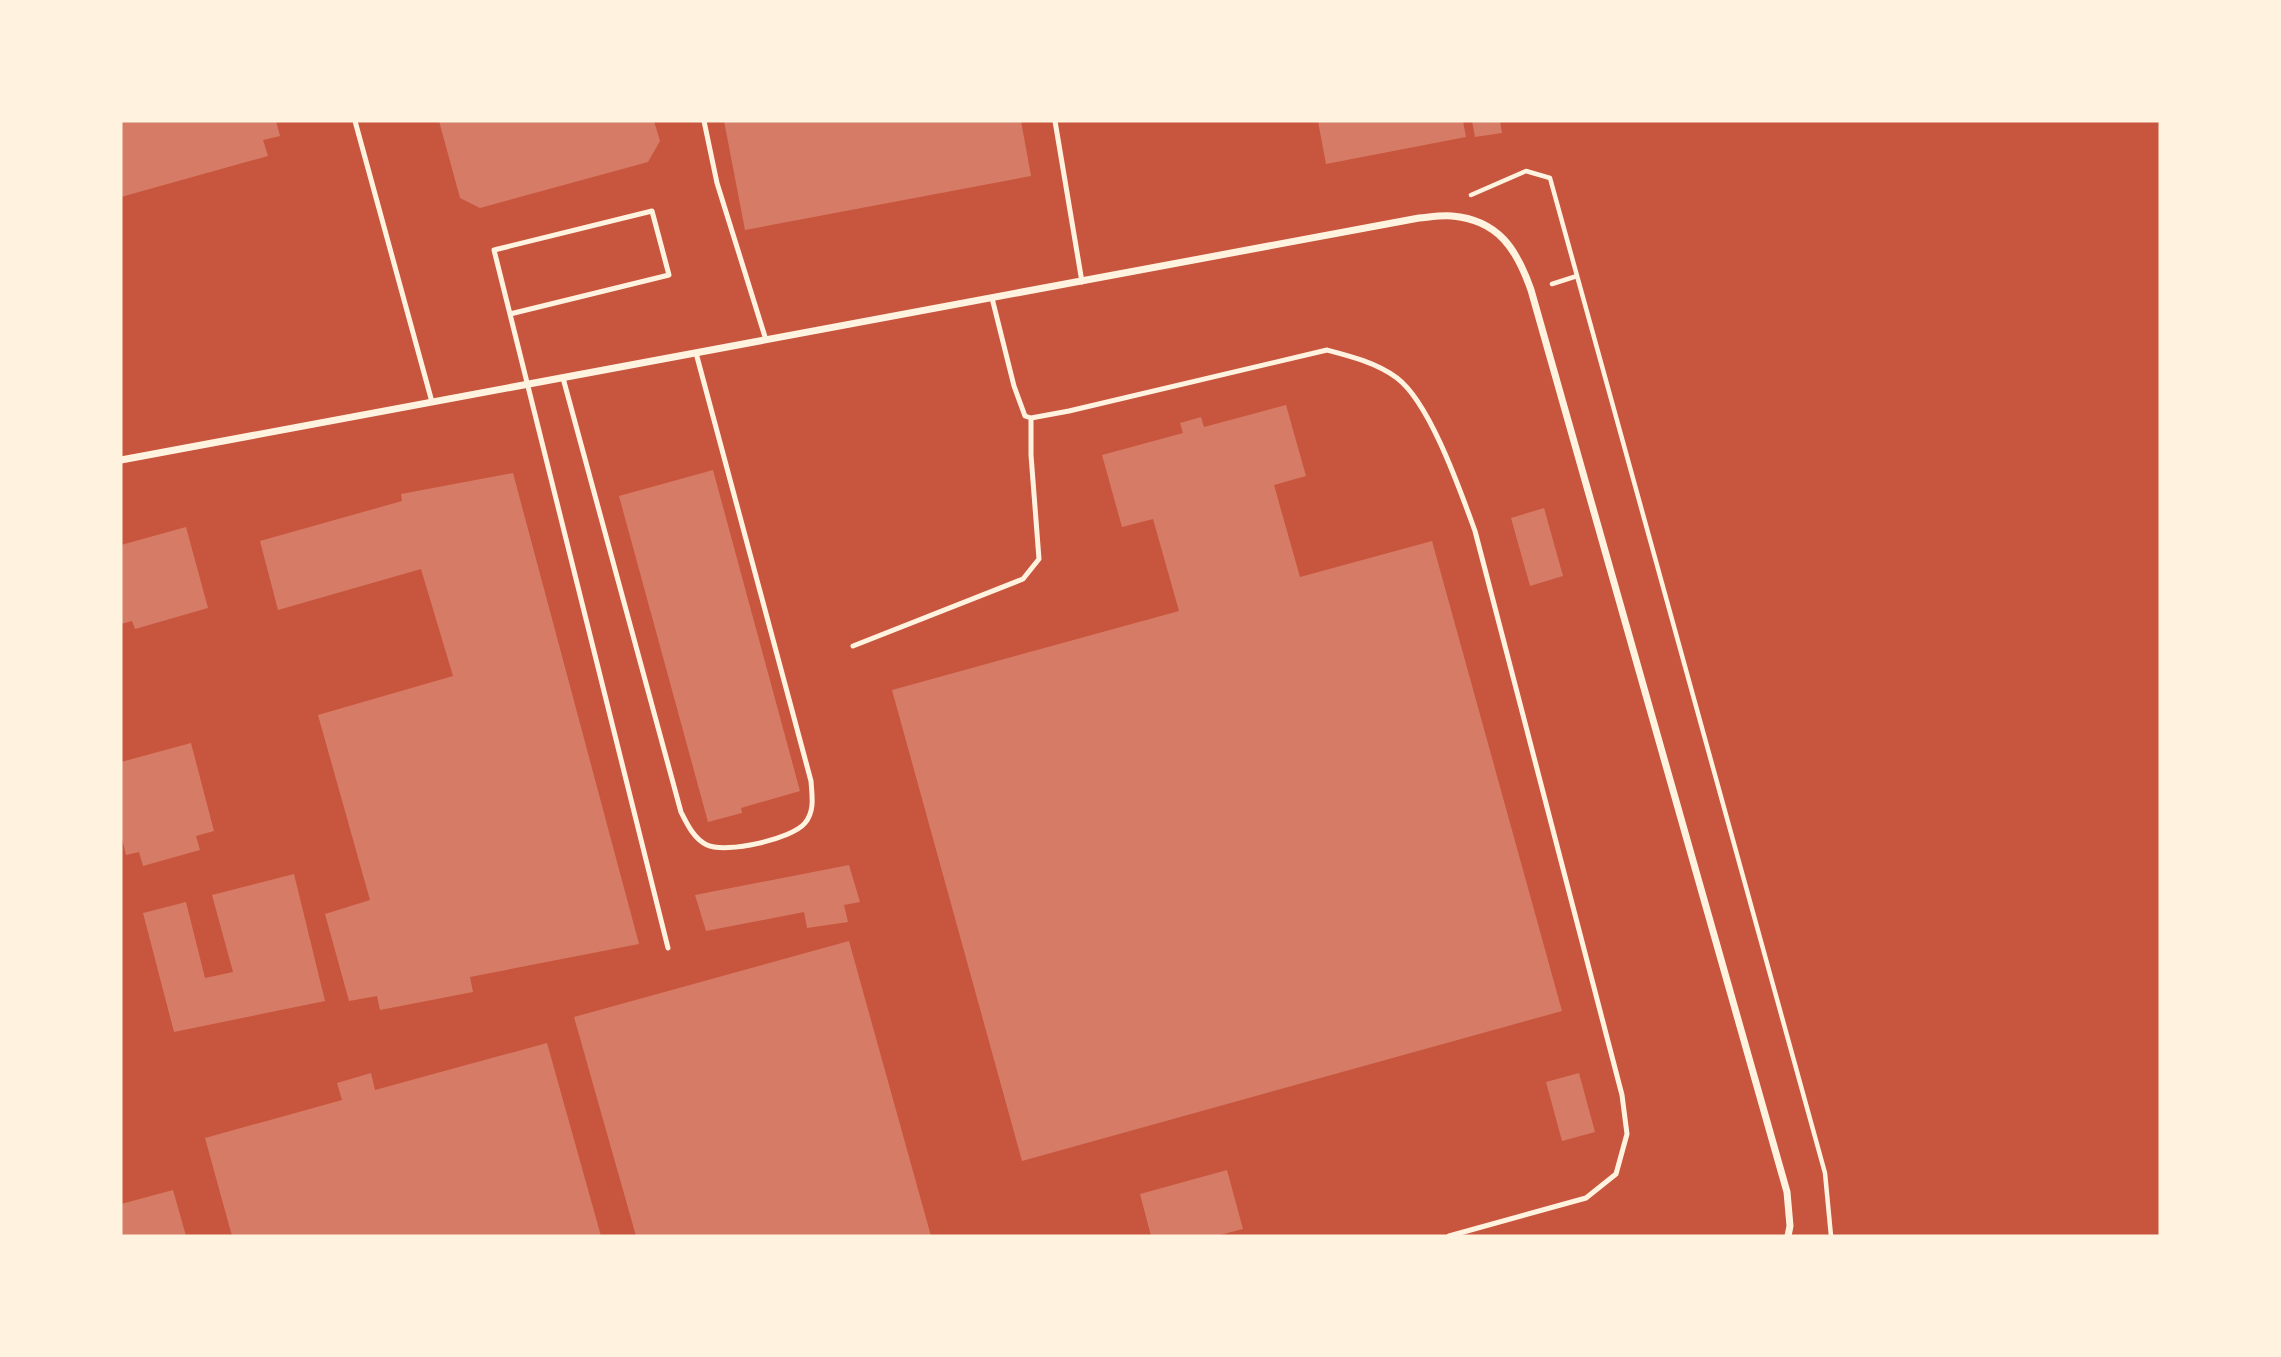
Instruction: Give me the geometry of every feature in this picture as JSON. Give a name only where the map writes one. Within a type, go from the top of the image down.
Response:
[{"type":"street","points":[[121,460],[1419,218],[1453,216],[1483,224],[1505,239],[1525,271],[1787,1192],[1790,1226],[1788,1236]]},
{"type":"lane","points":[[355,121],[432,402]]},
{"type":"lane","points":[[704,121],[717,183],[766,340]]},
{"type":"lane","points":[[1055,121],[1082,282]]},
{"type":"lane","points":[[510,314],[669,275],[652,211],[494,250],[668,948]]},
{"type":"lane","points":[[992,298],[1014,387],[1025,416],[1031,418],[1327,350],[1356,357],[1396,377],[1417,398],[1454,475],[1475,531],[1622,1096],[1628,1134],[1616,1174],[1586,1198],[1449,1236]]},
{"type":"lane","points":[[564,378],[681,812],[692,832],[708,845],[732,849],[792,833],[805,823],[813,806],[811,781],[696,353]]},
{"type":"lane","points":[[853,646],[1023,579],[1039,559],[1031,418]]},
{"type":"path","points":[[1467,197],[1526,171],[1550,178],[1825,1173],[1831,1236]]},
{"type":"building","points":[[121,121],[276,121],[280,136],[263,140],[268,156],[121,197]]},
{"type":"building","points":[[439,121],[654,121],[660,141],[648,162],[480,208],[460,198]]},
{"type":"building","points":[[724,121],[1021,121],[1031,176],[745,230]]},
{"type":"building","points":[[1318,121],[1463,121],[1466,137],[1326,164]]},
{"type":"building","points":[[1472,121],[1500,121],[1502,133],[1475,137]]},
{"type":"building","points":[[1286,405],[1306,476],[1274,485],[1300,577],[1432,541],[1562,1011],[1022,1161],[892,690],[1179,611],[1153,519],[1122,527],[1102,455],[1183,433],[1180,423],[1201,417],[1204,427]]},
{"type":"building","points":[[713,470],[800,791],[741,808],[742,813],[708,822],[619,496]]},
{"type":"building","points":[[513,473],[639,944],[470,977],[473,992],[380,1010],[377,996],[349,1001],[325,914],[370,900],[318,715],[453,676],[421,569],[278,610],[260,541],[402,501],[401,494]]},
{"type":"building","points":[[1544,508],[1563,576],[1530,586],[1511,518]]},
{"type":"building","points":[[186,527],[208,608],[135,629],[132,621],[121,624],[121,545]]},
{"type":"building","points":[[191,743],[214,831],[196,836],[200,850],[143,866],[139,852],[126,855],[121,835],[121,762]]},
{"type":"building","points":[[849,865],[860,902],[844,905],[848,922],[807,928],[804,912],[706,931],[695,895]]},
{"type":"building","points":[[294,874],[325,1001],[174,1032],[143,913],[186,902],[205,978],[233,972],[212,895]]},
{"type":"building","points":[[849,941],[931,1236],[636,1236],[574,1017]]},
{"type":"building","points":[[547,1043],[601,1236],[232,1236],[205,1138],[342,1100],[337,1083],[371,1073],[375,1090]]},
{"type":"building","points":[[1579,1073],[1595,1132],[1562,1141],[1546,1082]]},
{"type":"building","points":[[1227,1170],[1243,1229],[1216,1236],[1151,1236],[1140,1194]]},
{"type":"building","points":[[173,1190],[186,1236],[122,1236],[121,1204]]}]
